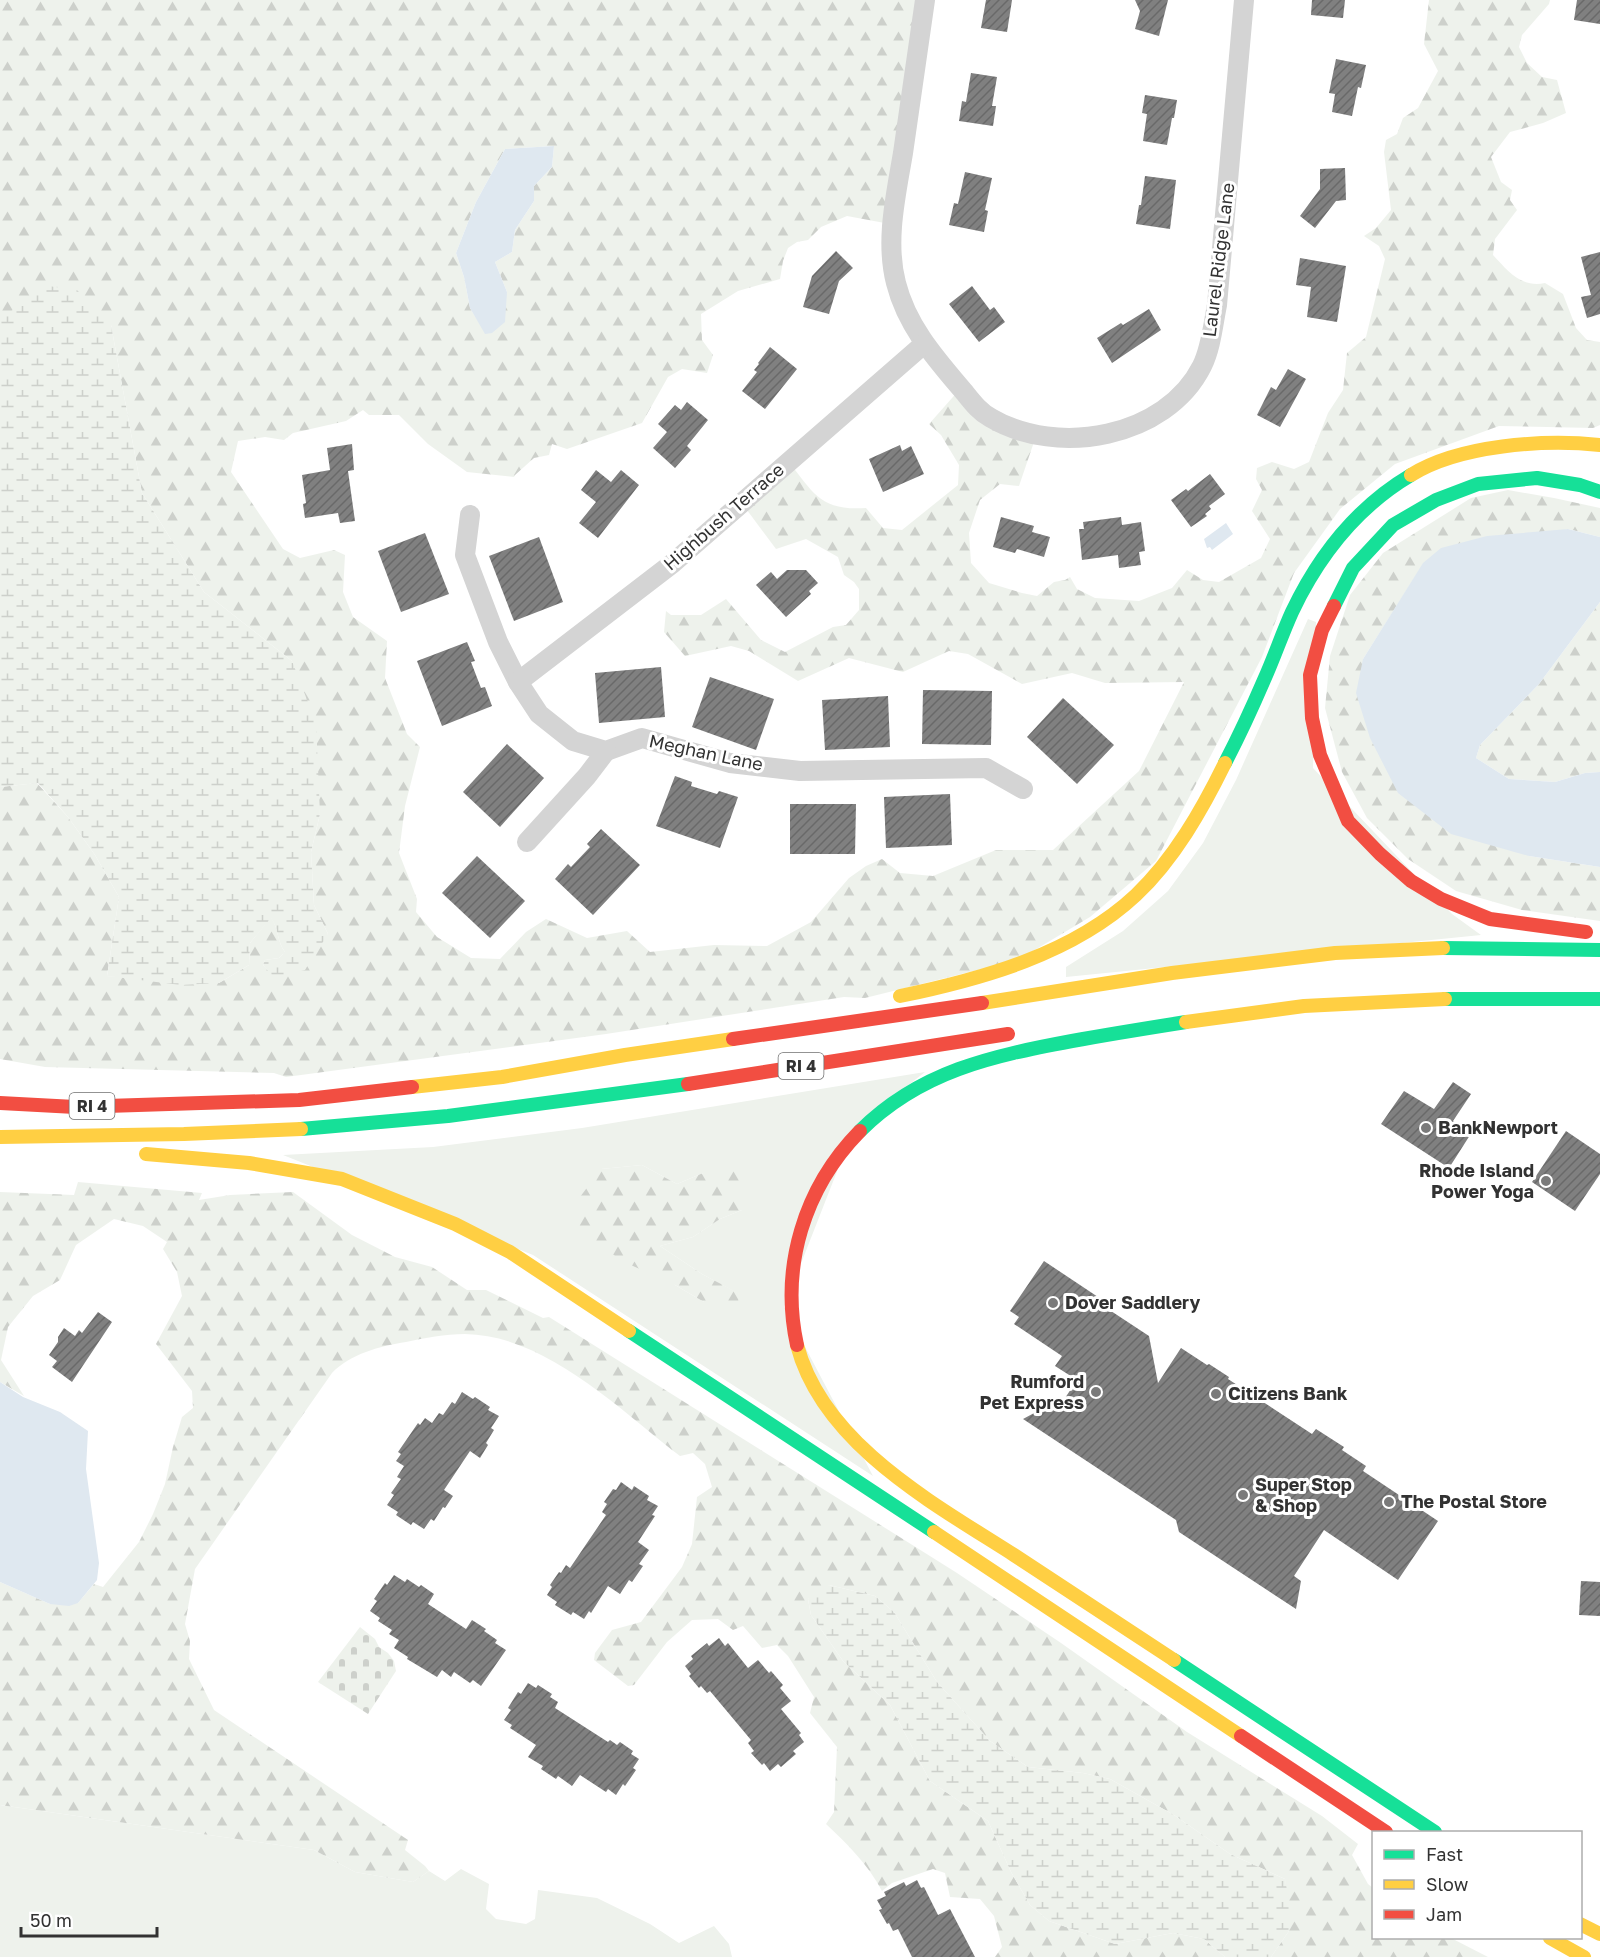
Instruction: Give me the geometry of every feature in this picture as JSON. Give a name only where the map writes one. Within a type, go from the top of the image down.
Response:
[{"type":"highway","points":[[883,999],[915,993],[984,974],[1050,949],[1084,933],[1116,913],[1137,894],[1177,846],[1224,765],[1260,691],[1297,602],[1329,549],[1366,505],[1387,488],[1431,465],[1474,451],[1556,444],[1600,445]]},
{"type":"highway","points":[[1600,492],[1580,485],[1537,478],[1478,484],[1436,500],[1393,525],[1353,568],[1322,630],[1310,675],[1312,718],[1320,755],[1348,821],[1380,854],[1411,881],[1441,899],[1490,919],[1600,934]]},
{"type":"highway","name":"RI 4","points":[[0,1103],[75,1107],[310,1099],[502,1077],[625,1055],[1172,973],[1335,953],[1468,947],[1600,950]]},
{"type":"highway","points":[[1433,1831],[923,1496],[846,1432],[826,1409],[804,1370],[792,1330],[789,1299],[798,1236],[819,1181],[844,1149],[878,1114],[909,1091],[937,1076],[993,1056],[1165,1024],[1331,1004],[1413,999],[1600,999]]},
{"type":"highway","points":[[625,1055],[753,1023]]},
{"type":"highway","name":"RI 4","points":[[0,1137],[218,1133],[366,1125],[506,1110],[1020,1032]]},
{"type":"highway","points":[[0,1149],[46,1150]]},
{"type":"highway","points":[[137,1153],[249,1163],[342,1179],[455,1224],[510,1252],[1383,1831]]},
{"type":"highway","points":[[1582,1924],[1600,1929]]},
{"type":"highway","points":[[1582,1925],[1600,1934]]},
{"type":"highway","points":[[1552,1939],[1584,1957]]},
{"type":"street","name":"Laurel Ridge Lane","points":[[925,0],[892,223],[892,263],[895,283],[909,319],[924,344],[976,408],[1008,426],[1043,437],[1080,438],[1098,437],[1118,431],[1153,416],[1190,385],[1207,353],[1217,305],[1244,0]]},
{"type":"street","name":"Highbush Terrace","points":[[518,682],[673,563],[924,344]]},
{"type":"street","points":[[470,515],[465,555],[498,642],[518,682],[539,714],[573,741],[606,751],[587,776],[527,842]]},
{"type":"street","name":"Meghan Lane","points":[[606,751],[642,738],[730,763],[800,771],[986,768],[1023,789]]},
{"type":"green space","points":[[0,0],[928,0],[890,224],[847,216],[821,227],[808,240],[797,242],[788,248],[780,279],[738,291],[701,314],[702,340],[713,355],[707,373],[682,369],[668,377],[642,423],[567,449],[552,444],[549,455],[534,458],[514,477],[467,472],[428,444],[399,415],[369,415],[363,410],[346,421],[293,433],[284,440],[265,437],[238,441],[231,472],[283,549],[300,558],[334,550],[345,555],[343,592],[353,617],[387,641],[385,678],[407,734],[420,747],[405,806],[399,853],[417,899],[416,912],[437,937],[471,958],[500,959],[526,932],[546,919],[587,938],[627,931],[650,952],[714,945],[767,946],[811,922],[849,878],[866,866],[882,859],[900,873],[933,876],[996,850],[1053,850],[1139,771],[1184,682],[1105,683],[1072,673],[1022,684],[968,654],[949,651],[903,672],[849,658],[798,681],[749,651],[731,646],[685,656],[664,632],[666,611],[671,615],[701,615],[726,599],[761,640],[785,652],[833,627],[846,625],[859,610],[859,589],[844,575],[838,557],[806,539],[776,549],[741,502],[789,462],[812,491],[828,503],[838,507],[866,508],[883,528],[902,530],[958,485],[959,465],[941,435],[929,424],[960,389],[1036,436],[1019,486],[1000,484],[980,500],[969,533],[971,563],[989,583],[1037,596],[1054,582],[1070,577],[1077,589],[1095,598],[1139,601],[1172,588],[1187,570],[1203,580],[1219,582],[1261,558],[1270,539],[1252,511],[1262,490],[1256,479],[1257,468],[1272,462],[1294,469],[1309,462],[1328,413],[1343,390],[1347,353],[1366,337],[1385,259],[1379,246],[1364,236],[1376,228],[1391,210],[1384,152],[1386,140],[1397,134],[1403,118],[1418,108],[1438,71],[1424,44],[1429,0],[1550,0],[1522,35],[1519,47],[1527,63],[1542,77],[1557,80],[1566,113],[1543,123],[1510,132],[1491,157],[1501,182],[1512,190],[1510,200],[1517,210],[1495,239],[1493,255],[1522,281],[1545,283],[1563,294],[1576,328],[1587,340],[1600,342],[1600,425],[1593,428],[1499,426],[1395,464],[1340,509],[1294,573],[1262,657],[1156,861],[1090,917],[1018,960],[865,998],[844,997],[606,1034],[286,1077],[274,1073],[45,1067],[0,1059],[0,787],[37,783],[68,817],[95,855],[119,897],[107,976],[219,983],[249,965],[250,943],[271,917],[285,952],[279,958],[265,960],[263,965],[270,972],[328,934],[314,905],[311,852],[320,814],[292,661],[204,592],[142,493],[111,325],[0,319]],"holes":[[[554,146],[552,167],[534,186],[534,201],[515,230],[512,252],[495,262],[507,292],[485,332],[470,308],[464,277],[456,253],[476,202],[505,149]]]},
{"type":"green space","points":[[48,286],[77,290],[111,325],[142,493],[204,592],[292,661],[316,723],[320,814],[311,852],[314,905],[328,934],[305,970],[274,978],[263,965],[265,960],[279,958],[285,952],[271,918],[250,943],[249,965],[219,983],[181,985],[107,976],[119,897],[95,855],[68,817],[38,783],[0,787],[0,319]]},
{"type":"green space","points":[[1508,490],[1600,508],[1600,537],[1568,529],[1423,564],[1363,659],[1529,856],[1600,867],[1600,921],[1522,910],[1456,891],[1408,859],[1367,818],[1342,772],[1325,708],[1330,656],[1350,595],[1383,553],[1471,498]]},
{"type":"green space","points":[[1600,602],[1600,772],[1585,773],[1555,782],[1509,779],[1476,758],[1480,745],[1539,684]]},
{"type":"green space","points":[[1308,619],[1316,622],[1313,768],[1452,914],[1481,935],[1066,977],[1066,967],[1123,931],[1168,891],[1203,843],[1236,780]]},
{"type":"green space","points":[[925,1072],[854,1128],[784,1307],[873,1476],[533,1255],[283,1155],[433,1147],[582,1128]],"holes":[[[642,1165],[677,1184],[703,1173],[742,1210],[720,1219],[693,1237],[660,1246],[702,1274],[739,1294],[704,1302],[675,1285],[601,1169]]]},
{"type":"green space","points":[[642,1165],[677,1184],[703,1173],[743,1168],[742,1210],[720,1219],[693,1237],[660,1246],[702,1274],[740,1294],[737,1307],[704,1302],[675,1285],[622,1261],[578,1229],[577,1201],[601,1169]]},
{"type":"green space","points":[[78,1182],[202,1193],[199,1200],[230,1195],[293,1192],[352,1235],[395,1257],[432,1267],[467,1290],[486,1290],[543,1318],[549,1317],[957,1573],[1187,1732],[1322,1816],[1358,1844],[1352,1855],[1372,1887],[1372,1939],[1453,1939],[1488,1957],[1271,1957],[1289,1931],[1285,1879],[1230,1854],[1174,1815],[1110,1779],[1083,1773],[1028,1767],[990,1741],[937,1682],[894,1612],[875,1596],[829,1585],[808,1599],[811,1615],[843,1661],[890,1705],[930,1781],[988,1821],[1011,1872],[1030,1905],[1049,1921],[1115,1944],[1173,1933],[1204,1939],[1225,1957],[995,1957],[1002,1947],[994,1916],[980,1899],[950,1897],[945,1873],[933,1869],[892,1883],[882,1891],[864,1863],[826,1824],[834,1812],[837,1747],[810,1713],[814,1697],[788,1656],[777,1645],[762,1648],[743,1626],[733,1630],[718,1619],[692,1620],[667,1642],[634,1685],[628,1686],[594,1660],[595,1653],[612,1630],[641,1622],[682,1567],[692,1544],[697,1497],[712,1487],[705,1464],[693,1453],[680,1456],[606,1397],[552,1361],[524,1347],[495,1338],[465,1334],[435,1337],[376,1349],[356,1356],[332,1373],[195,1569],[185,1624],[190,1641],[189,1659],[214,1710],[408,1840],[405,1850],[429,1871],[413,1882],[355,1872],[314,1850],[0,1805],[0,1582],[50,1604],[78,1603],[94,1584],[103,1587],[139,1542],[165,1484],[182,1417],[193,1408],[192,1391],[156,1344],[182,1296],[177,1272],[163,1249],[167,1242],[143,1226],[114,1219],[76,1245],[60,1280],[33,1296],[8,1327],[1,1360],[24,1396],[0,1382],[0,1192],[74,1195]]},
{"type":"green space","points":[[829,1585],[875,1596],[894,1612],[937,1682],[990,1741],[1028,1767],[1083,1773],[1110,1779],[1174,1815],[1230,1854],[1285,1879],[1290,1908],[1289,1931],[1271,1957],[1225,1957],[1204,1939],[1173,1933],[1115,1944],[1049,1921],[1030,1905],[1011,1872],[988,1821],[930,1781],[890,1705],[843,1661],[811,1615],[808,1599],[817,1587]]},
{"type":"green space","points":[[360,1627],[388,1653],[394,1661],[396,1671],[368,1714],[318,1682]]},
{"type":"green space","points":[[0,1805],[314,1850],[355,1872],[413,1882],[429,1871],[445,1881],[461,1869],[489,1884],[486,1909],[496,1919],[526,1924],[535,1919],[538,1890],[597,1898],[650,1924],[679,1943],[714,1926],[729,1944],[732,1957],[0,1957]]},
{"type":"shaded area","points":[[554,146],[552,167],[534,186],[534,201],[515,230],[512,252],[495,262],[507,292],[505,322],[492,333],[485,334],[470,308],[464,277],[456,253],[476,202],[505,149]]},
{"type":"shaded area","points":[[1226,523],[1233,534],[1212,550],[1210,547],[1207,548],[1204,539]]},
{"type":"shaded area","points":[[1568,529],[1600,537],[1600,602],[1539,684],[1480,745],[1476,758],[1509,779],[1555,782],[1585,773],[1600,772],[1600,867],[1529,856],[1451,834],[1398,793],[1370,738],[1356,693],[1363,659],[1423,563],[1441,548],[1487,536]]},
{"type":"shaded area","points":[[0,1382],[23,1397],[60,1412],[88,1431],[86,1469],[99,1563],[97,1580],[78,1603],[69,1606],[50,1604],[0,1582]]},
{"type":"building","points":[[986,0],[1012,0],[1007,32],[981,28]]},
{"type":"building","points":[[1135,0],[1168,0],[1159,36],[1135,29],[1140,11]]},
{"type":"building","points":[[1312,0],[1345,0],[1343,18],[1311,15]]},
{"type":"building","points":[[1577,0],[1600,0],[1600,24],[1574,20]]},
{"type":"building","points":[[1336,59],[1366,65],[1361,88],[1358,87],[1352,116],[1332,112],[1335,94],[1329,93]]},
{"type":"building","points":[[971,73],[997,77],[992,106],[996,106],[993,126],[959,121],[962,101],[966,102]]},
{"type":"building","points":[[1145,95],[1177,100],[1167,145],[1143,141],[1147,114],[1142,113]]},
{"type":"building","points":[[1345,168],[1346,200],[1336,201],[1315,228],[1300,216],[1320,189],[1320,169]]},
{"type":"building","points":[[965,172],[992,178],[985,210],[988,211],[984,232],[949,225],[954,203],[958,204]]},
{"type":"building","points":[[1145,176],[1176,180],[1170,229],[1136,224]]},
{"type":"building","points":[[836,251],[853,268],[839,281],[829,314],[803,307],[812,276]]},
{"type":"building","points":[[1600,252],[1600,314],[1587,318],[1581,297],[1591,295],[1581,257]]},
{"type":"building","points":[[1300,258],[1346,266],[1337,322],[1307,317],[1311,287],[1296,285]]},
{"type":"building","points":[[972,286],[990,310],[994,307],[1005,322],[979,342],[949,304]]},
{"type":"building","points":[[1149,309],[1161,330],[1112,363],[1097,338]]},
{"type":"building","points":[[770,347],[797,369],[765,409],[742,391],[757,372],[754,370]]},
{"type":"building","points":[[1288,369],[1306,379],[1280,427],[1257,415],[1271,387],[1276,390]]},
{"type":"building","points":[[687,402],[708,420],[687,446],[691,450],[675,468],[653,448],[667,432],[658,424],[675,405],[681,410]]},
{"type":"building","points":[[352,444],[354,470],[348,471],[355,521],[340,523],[338,513],[305,518],[303,504],[306,503],[302,475],[330,470],[327,448]]},
{"type":"building","points":[[900,445],[902,451],[911,446],[924,474],[883,492],[869,459]]},
{"type":"building","points":[[596,470],[611,482],[621,470],[639,485],[598,538],[579,523],[596,502],[581,490]]},
{"type":"building","points":[[1210,474],[1225,494],[1209,506],[1211,509],[1205,514],[1207,516],[1191,527],[1171,500],[1186,489],[1188,491]]},
{"type":"building","points":[[1001,517],[1034,526],[1032,532],[1050,537],[1044,557],[1017,549],[1015,553],[993,547]]},
{"type":"building","points":[[1121,517],[1122,525],[1141,522],[1145,551],[1139,552],[1141,565],[1119,568],[1118,555],[1082,560],[1079,529],[1084,529],[1083,522]]},
{"type":"building","points":[[425,533],[449,594],[401,612],[378,551]]},
{"type":"building","points":[[539,537],[563,602],[514,621],[489,556]]},
{"type":"building","points":[[787,570],[806,570],[818,583],[809,591],[811,594],[786,617],[756,585],[771,572],[777,579]]},
{"type":"building","points":[[467,642],[475,661],[471,662],[481,688],[485,687],[492,706],[442,726],[417,661]]},
{"type":"building","points":[[661,667],[665,717],[599,723],[595,673]]},
{"type":"building","points":[[710,677],[774,699],[756,750],[692,727]]},
{"type":"building","points":[[923,690],[992,691],[991,745],[922,744]]},
{"type":"building","points":[[888,696],[890,747],[825,750],[822,700]]},
{"type":"building","points":[[1063,698],[1114,745],[1077,784],[1027,737]]},
{"type":"building","points":[[507,744],[544,778],[500,827],[463,792]]},
{"type":"building","points":[[675,776],[692,782],[691,786],[717,794],[719,791],[738,797],[720,848],[656,826]]},
{"type":"building","points":[[950,794],[952,845],[886,848],[884,797]]},
{"type":"building","points":[[790,804],[856,804],[855,854],[790,854]]},
{"type":"building","points":[[601,829],[640,865],[593,915],[555,879],[568,864],[571,867],[590,847],[587,844]]},
{"type":"building","points":[[477,856],[525,901],[490,938],[442,893]]},
{"type":"building","name":"BankNewport","points":[[1453,1082],[1471,1094],[1453,1121],[1472,1132],[1449,1168],[1381,1124],[1404,1091],[1434,1109]]},
{"type":"building","points":[[1566,1131],[1600,1154],[1600,1174],[1575,1211],[1532,1182]]},
{"type":"building","name":"Super Stop & Shop","points":[[1044,1261],[1113,1307],[1111,1311],[1149,1336],[1158,1383],[1181,1348],[1229,1377],[1228,1379],[1312,1434],[1316,1429],[1344,1447],[1342,1450],[1366,1466],[1363,1471],[1438,1521],[1398,1580],[1324,1530],[1294,1576],[1301,1581],[1296,1609],[1179,1532],[1176,1520],[1023,1419],[1049,1405],[1057,1410],[1077,1380],[1055,1366],[1062,1356],[1014,1324],[1019,1317],[1010,1311]]},
{"type":"building","points":[[98,1312],[112,1322],[72,1382],[52,1367],[57,1361],[49,1355],[64,1328],[75,1336],[79,1330],[82,1333]]},
{"type":"building","points":[[462,1392],[473,1399],[475,1397],[490,1407],[488,1410],[499,1416],[491,1428],[494,1430],[480,1458],[470,1451],[444,1490],[453,1496],[434,1521],[431,1519],[424,1529],[413,1522],[411,1525],[396,1515],[398,1512],[387,1505],[394,1495],[391,1493],[401,1479],[397,1477],[404,1466],[396,1461],[401,1454],[398,1452],[418,1423],[420,1425],[425,1418],[432,1423],[439,1413],[443,1415],[452,1402],[455,1404]]},
{"type":"building","points":[[621,1482],[632,1490],[634,1486],[649,1496],[647,1500],[658,1506],[652,1515],[655,1516],[638,1542],[649,1550],[639,1564],[643,1566],[632,1582],[629,1580],[620,1594],[608,1586],[591,1613],[589,1611],[584,1619],[573,1612],[571,1615],[555,1605],[557,1602],[547,1595],[552,1587],[550,1585],[566,1565],[570,1568],[606,1515],[602,1512],[607,1504],[604,1502]]},
{"type":"building","points":[[394,1575],[405,1582],[407,1579],[419,1587],[421,1585],[434,1594],[428,1604],[466,1629],[472,1620],[486,1629],[484,1631],[497,1640],[495,1643],[506,1650],[481,1686],[473,1680],[470,1683],[454,1672],[451,1677],[442,1670],[437,1677],[407,1659],[408,1657],[394,1648],[399,1640],[389,1634],[392,1630],[378,1621],[380,1618],[370,1611],[377,1601],[374,1599]]},
{"type":"building","points":[[1581,1581],[1600,1582],[1600,1616],[1579,1615]]},
{"type":"building","points":[[719,1638],[725,1646],[728,1643],[748,1668],[758,1660],[769,1673],[771,1671],[783,1685],[780,1688],[791,1701],[781,1709],[801,1733],[799,1735],[804,1742],[793,1751],[796,1754],[781,1767],[778,1764],[770,1771],[764,1763],[762,1765],[751,1753],[754,1751],[748,1743],[751,1740],[710,1691],[707,1693],[701,1686],[699,1688],[689,1676],[691,1674],[685,1666],[693,1659],[691,1656],[707,1643],[709,1646]]},
{"type":"building","points":[[528,1683],[536,1688],[538,1685],[552,1694],[550,1697],[558,1702],[555,1708],[608,1742],[610,1740],[617,1745],[620,1742],[633,1751],[631,1754],[639,1759],[633,1768],[636,1770],[616,1795],[608,1789],[606,1792],[580,1775],[572,1786],[558,1776],[556,1779],[541,1769],[543,1766],[528,1757],[536,1745],[510,1728],[512,1725],[504,1720],[518,1692],[521,1694]]},
{"type":"building","points":[[917,1880],[921,1888],[924,1887],[938,1915],[950,1909],[975,1957],[912,1957],[898,1929],[893,1931],[889,1923],[887,1924],[879,1910],[882,1909],[877,1900],[886,1896],[884,1892],[904,1882],[906,1886]]},
{"type":"traffic: fast","points":[[1225,763],[1268,672],[1292,612],[1314,571],[1341,534],[1357,517],[1373,502],[1411,475]]},
{"type":"traffic: fast","points":[[1334,606],[1353,568],[1393,525],[1436,500],[1478,484],[1537,478],[1580,485],[1600,492]]},
{"type":"traffic: fast","points":[[1443,948],[1600,950]]},
{"type":"traffic: fast","points":[[1445,999],[1600,999]]},
{"type":"traffic: fast","points":[[860,1131],[907,1094],[959,1069],[1042,1047],[1186,1022]]},
{"type":"traffic: fast","points":[[301,1129],[448,1116],[688,1084]]},
{"type":"traffic: fast","points":[[629,1331],[934,1532]]},
{"type":"traffic: fast","points":[[1174,1660],[1433,1831]]},
{"type":"traffic: slow","points":[[1411,475],[1453,457],[1502,446],[1554,443],[1600,445]]},
{"type":"traffic: slow","points":[[900,996],[963,981],[1025,961],[1084,933],[1111,916],[1150,881],[1175,850],[1197,816],[1225,763]]},
{"type":"traffic: slow","points":[[982,1003],[1172,973],[1335,953],[1443,948]]},
{"type":"traffic: slow","points":[[1186,1022],[1304,1006],[1445,999]]},
{"type":"traffic: slow","points":[[412,1087],[502,1077],[733,1039]]},
{"type":"traffic: slow","points":[[0,1137],[184,1134],[301,1129]]},
{"type":"traffic: slow","points":[[146,1154],[249,1163],[342,1179],[455,1224],[510,1252],[629,1331]]},
{"type":"traffic: slow","points":[[797,1345],[810,1380],[830,1412],[885,1468],[950,1514],[1174,1660]]},
{"type":"traffic: slow","points":[[934,1532],[1241,1736]]},
{"type":"traffic: slow","points":[[1582,1925],[1600,1934]]},
{"type":"traffic: slow","points":[[1552,1939],[1584,1957]]},
{"type":"traffic: jam","points":[[1334,606],[1322,630],[1310,675],[1312,718],[1320,755],[1348,821],[1380,854],[1411,881],[1441,899],[1490,919],[1586,932]]},
{"type":"traffic: jam","points":[[733,1039],[982,1003]]},
{"type":"traffic: jam","points":[[688,1084],[1008,1034]]},
{"type":"traffic: jam","points":[[0,1103],[75,1107],[299,1100],[412,1087]]},
{"type":"traffic: jam","points":[[797,1345],[792,1287],[801,1230],[824,1178],[860,1131]]},
{"type":"traffic: jam","points":[[1241,1736],[1384,1831]]},
{"type":"place","name":"BankNewport","points":[[1426,1128]]},
{"type":"place","name":"Rhode Island Power Yoga","points":[[1546,1181]]},
{"type":"place","name":"Dover Saddlery","points":[[1053,1303]]},
{"type":"place","name":"Rumford Pet Express","points":[[1096,1392]]},
{"type":"place","name":"Citizens Bank","points":[[1216,1394]]},
{"type":"place","name":"Super Stop & Shop","points":[[1243,1495]]},
{"type":"place","name":"The Postal Store","points":[[1389,1502]]}]
